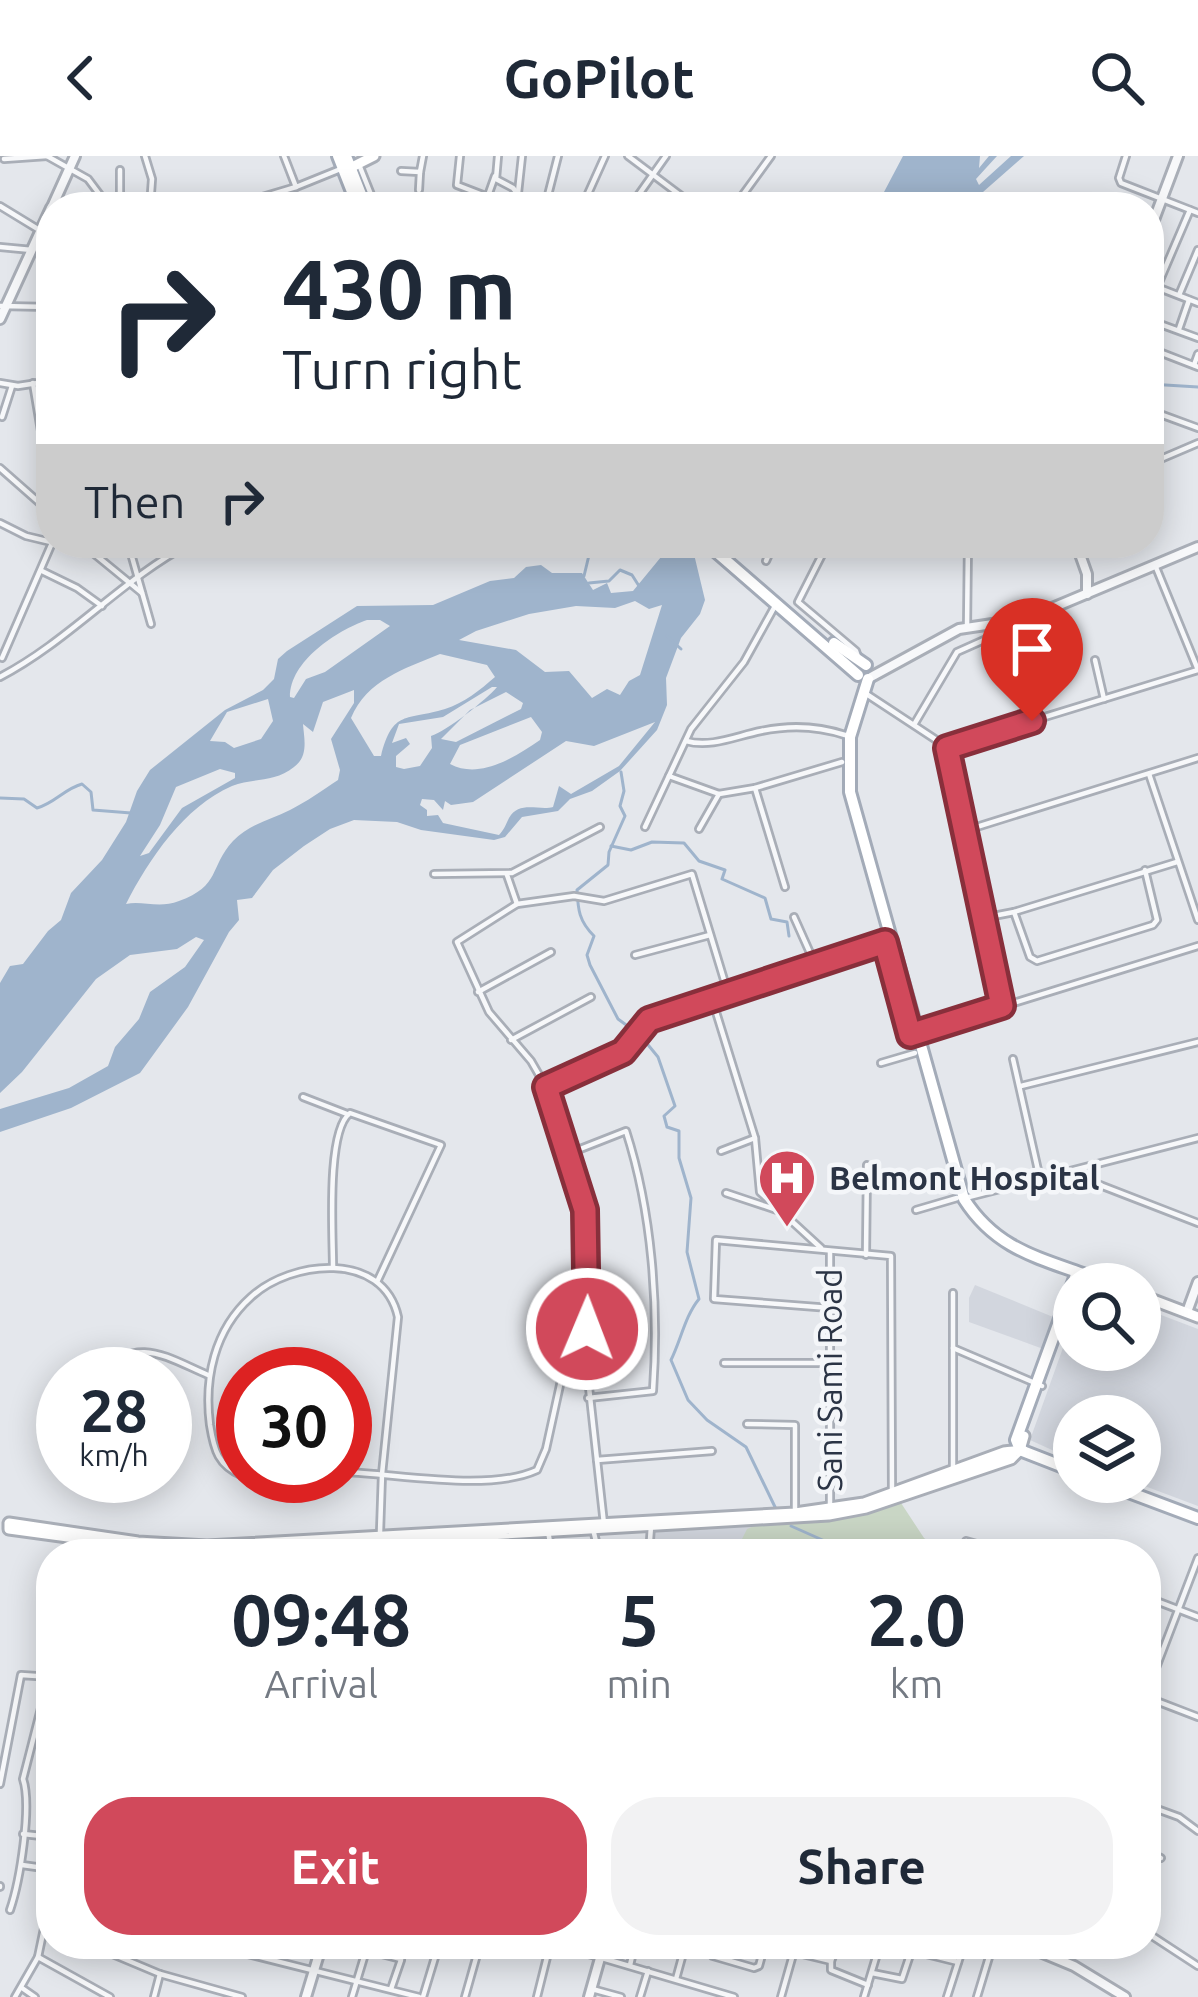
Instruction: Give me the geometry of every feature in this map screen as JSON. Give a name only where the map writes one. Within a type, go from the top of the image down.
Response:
[{"type":"main road","points":[[354,160],[359,192]]},
{"type":"main road","points":[[728,558],[864,671]]},
{"type":"main road","points":[[748,574],[864,671]]},
{"type":"main road","points":[[864,671],[847,763],[854,818],[960,1198]]},
{"type":"main road","points":[[864,671],[842,762],[915,1053],[960,1198],[995,1237],[1053,1268]]},
{"type":"main road","points":[[1161,1305],[1194,1317]]},
{"type":"main road","points":[[1020,1449],[1053,1346]]},
{"type":"main road","points":[[455,1534],[849,1512],[1020,1449]]},
{"type":"main road","points":[[599,1527],[830,1510],[892,1494],[1020,1449],[1053,1461]]},
{"type":"main road","points":[[1161,1500],[1198,1515]]},
{"type":"main road","points":[[1161,1502],[1198,1515]]},
{"type":"main road","points":[[10,1523],[9,1528],[116,1539]]},
{"type":"main road","points":[[367,1539],[546,1530]]},
{"type":"main road","points":[[78,1535],[95,1539]]},
{"type":"street","points":[[4,159],[47,156],[88,179],[98,192]]},
{"type":"street","points":[[58,192],[75,156]]},
{"type":"street","points":[[145,156],[151,192]]},
{"type":"street","points":[[284,156],[296,187]]},
{"type":"street","points":[[418,190],[423,156]]},
{"type":"street","points":[[460,156],[457,185],[475,192]]},
{"type":"street","points":[[490,192],[498,156]]},
{"type":"street","points":[[518,192],[522,156]]},
{"type":"street","points":[[549,192],[558,156]]},
{"type":"street","points":[[588,192],[604,156]]},
{"type":"street","points":[[628,156],[675,192]]},
{"type":"street","points":[[641,192],[666,156]]},
{"type":"street","points":[[745,192],[771,156]]},
{"type":"street","points":[[1126,156],[1119,181],[1145,192]]},
{"type":"street","points":[[1164,194],[1178,156]]},
{"type":"street","points":[[280,192],[354,160],[369,192]]},
{"type":"street","points":[[119,192],[120,170]]},
{"type":"street","points":[[400,171],[420,172]]},
{"type":"street","points":[[496,176],[517,192]]},
{"type":"street","points":[[1164,200],[1198,213]]},
{"type":"street","points":[[0,206],[36,228]]},
{"type":"street","points":[[1164,263],[1190,210]]},
{"type":"street","points":[[0,319],[36,240]]},
{"type":"street","points":[[0,247],[32,250]]},
{"type":"street","points":[[1179,295],[1198,250]]},
{"type":"street","points":[[1164,289],[1198,303]]},
{"type":"street","points":[[1178,331],[1189,300]]},
{"type":"street","points":[[3,306],[36,307]]},
{"type":"street","points":[[1164,326],[1198,338]]},
{"type":"street","points":[[1164,354],[1196,366],[1198,354]]},
{"type":"street","points":[[0,383],[36,382]]},
{"type":"street","points":[[33,383],[36,409]]},
{"type":"street","points":[[2,417],[12,386]]},
{"type":"street","points":[[1164,416],[1198,428]]},
{"type":"street","points":[[1164,458],[1198,443]]},
{"type":"street","points":[[0,468],[36,500]]},
{"type":"street","points":[[0,523],[36,538]]},
{"type":"street","points":[[915,723],[957,652],[1198,547]]},
{"type":"street","points":[[16,669],[1,657],[46,558]]},
{"type":"street","points":[[99,558],[142,593]]},
{"type":"street","points":[[132,558],[151,624]]},
{"type":"street","points":[[0,677],[162,558]]},
{"type":"street","points":[[820,558],[797,602],[856,651],[864,671],[967,627],[1014,622],[1047,612]]},
{"type":"street","points":[[967,627],[968,558]]},
{"type":"street","points":[[1081,558],[1087,594]]},
{"type":"street","points":[[947,748],[1198,670],[1155,566]]},
{"type":"street","points":[[42,571],[102,605]]},
{"type":"street","points":[[645,827],[696,722],[744,662],[777,602]]},
{"type":"street","points":[[983,624],[990,637]]},
{"type":"street","points":[[1095,659],[1104,698]]},
{"type":"street","points":[[862,692],[947,748],[1002,1006]]},
{"type":"street","points":[[686,740],[708,744],[778,727],[845,735]]},
{"type":"street","points":[[967,830],[1198,758]]},
{"type":"street","points":[[669,776],[719,794],[842,762]]},
{"type":"street","points":[[1149,774],[1198,920]]},
{"type":"street","points":[[755,788],[785,887]]},
{"type":"street","points":[[699,829],[719,794]]},
{"type":"street","points":[[434,874],[507,874],[600,827]]},
{"type":"street","points":[[983,918],[1014,913],[1178,862]]},
{"type":"street","points":[[1014,913],[1030,957],[1036,961],[1153,925],[1157,920],[1145,870]]},
{"type":"street","points":[[507,874],[517,904]]},
{"type":"street","points":[[599,1539],[597,1460],[588,1398],[588,1235],[569,1154],[546,1087],[478,992],[457,942],[517,904],[579,896],[604,901],[692,874],[728,993]]},
{"type":"street","points":[[794,917],[815,964]]},
{"type":"street","points":[[634,955],[710,935]]},
{"type":"street","points":[[546,1087],[623,1052],[649,1020],[885,942]]},
{"type":"street","points":[[913,1034],[1198,946]]},
{"type":"street","points":[[478,992],[551,952]]},
{"type":"street","points":[[511,1040],[592,998]]},
{"type":"street","points":[[712,999],[755,1138],[760,1192],[821,1248]]},
{"type":"street","points":[[1022,1086],[1198,1042]]},
{"type":"street","points":[[881,1063],[915,1053]]},
{"type":"street","points":[[1013,1059],[1040,1179]]},
{"type":"street","points":[[303,1097],[441,1145],[376,1283]]},
{"type":"street","points":[[333,1267],[336,1154],[341,1121],[347,1114]]},
{"type":"street","points":[[569,1154],[626,1131],[638,1172],[651,1262],[653,1391],[588,1398]]},
{"type":"street","points":[[721,1151],[755,1138]]},
{"type":"street","points":[[916,1210],[1198,1138]]},
{"type":"street","points":[[866,1165],[866,1255]]},
{"type":"street","points":[[1066,1172],[1198,1223]]},
{"type":"street","points":[[726,1193],[782,1212]]},
{"type":"street","points":[[830,1307],[714,1299],[718,1238],[892,1258],[892,1494]]},
{"type":"street","name":"Sani Sami Road","points":[[830,1251],[830,1510]]},
{"type":"street","points":[[216,1449],[208,1376],[217,1345],[250,1297],[290,1274],[333,1267],[359,1271],[395,1305],[398,1317],[382,1474],[382,1538]]},
{"type":"street","points":[[1194,1317],[1198,1282]]},
{"type":"street","points":[[953,1293],[953,1473]]},
{"type":"street","points":[[953,1348],[1039,1385]]},
{"type":"street","points":[[372,1473],[488,1480],[537,1470],[567,1353]]},
{"type":"street","points":[[724,1363],[829,1363]]},
{"type":"street","points":[[192,1370],[208,1376]]},
{"type":"street","points":[[748,1424],[795,1425],[795,1513]]},
{"type":"street","points":[[597,1460],[712,1450]]},
{"type":"street","points":[[650,1539],[651,1526]]},
{"type":"street","points":[[546,1530],[548,1539]]},
{"type":"street","points":[[488,1534],[488,1539]]},
{"type":"street","points":[[1161,1655],[1198,1558]]},
{"type":"street","points":[[1161,1603],[1198,1617]]},
{"type":"street","points":[[0,1784],[21,1675],[36,1676]]},
{"type":"street","points":[[1161,1702],[1198,1718]]},
{"type":"street","points":[[10,1910],[22,1865],[27,1791],[23,1779],[36,1730]]},
{"type":"street","points":[[1161,1810],[1198,1831]]},
{"type":"street","points":[[23,1834],[36,1835]]},
{"type":"street","points":[[22,1865],[36,1867]]},
{"type":"street","points":[[1161,1942],[1198,1966]]},
{"type":"street","points":[[15,1997],[37,1959]]},
{"type":"street","points":[[42,1959],[110,1997]]},
{"type":"street","points":[[124,1959],[242,1997]]},
{"type":"street","points":[[263,1959],[421,1997],[434,1959]]},
{"type":"street","points":[[306,1997],[318,1959]]},
{"type":"street","points":[[352,1997],[364,1959]]},
{"type":"street","points":[[391,1989],[401,1959]]},
{"type":"street","points":[[465,1997],[476,1959]]},
{"type":"street","points":[[537,1997],[548,1959]]},
{"type":"street","points":[[599,1959],[590,1993],[621,1997]]},
{"type":"street","points":[[608,1959],[734,1997]]},
{"type":"street","points":[[630,1965],[631,1959]]},
{"type":"street","points":[[676,1979],[682,1959]]},
{"type":"street","points":[[723,1959],[754,1968],[758,1959]]},
{"type":"street","points":[[781,1997],[792,1959]]},
{"type":"street","points":[[825,1959],[838,1975],[868,1985]]},
{"type":"street","points":[[864,1997],[877,1959]]},
{"type":"street","points":[[872,1972],[902,1979],[909,1959]]},
{"type":"street","points":[[944,1959],[958,1962]]},
{"type":"street","points":[[947,1997],[959,1959]]},
{"type":"street","points":[[977,1997],[988,1959]]},
{"type":"street","points":[[1057,1959],[1125,1997]]},
{"type":"street","points":[[640,1997],[648,1970]]},
{"type":"street","points":[[154,1997],[160,1974]]},
{"type":"street","points":[[22,1988],[35,1997]]},
{"type":"shaded area","points":[[975,1285],[1053,1317],[1046,1350],[969,1322],[969,1298]]},
{"type":"shaded area","points":[[1161,1315],[1198,1329],[1198,1506],[1161,1492],[1161,1395],[1053,1395],[1053,1450],[1030,1440],[1055,1371],[1161,1371]]},
{"type":"shaded area","points":[[779,1521],[813,1539],[651,1539],[651,1528]]},
{"type":"green space","points":[[901,1503],[925,1539],[742,1539],[754,1526],[848,1517]]},
{"type":"water","points":[[903,156],[980,156],[979,168],[989,156],[997,156],[976,179],[979,185],[1011,156],[1024,156],[983,192],[884,192]]},
{"type":"water","points":[[660,558],[695,558],[705,600],[681,638],[666,678],[667,705],[657,730],[620,771],[558,811],[522,817],[505,837],[494,840],[397,822],[354,820],[330,829],[273,870],[252,898],[237,900],[239,920],[188,1007],[140,1073],[71,1108],[0,1132],[0,1109],[69,1088],[108,1066],[115,1047],[139,1019],[150,992],[185,967],[204,940],[196,937],[177,949],[130,955],[96,979],[0,1093],[0,983],[10,966],[23,964],[61,920],[71,893],[102,860],[126,822],[150,770],[225,710],[263,690],[274,679],[278,659],[287,651],[357,606],[433,605],[490,581],[514,578],[526,567],[582,573],[593,590],[607,583],[611,593],[633,591]],"holes":[[[635,601],[649,609],[662,605],[640,675],[620,695],[607,689],[592,698],[569,671],[545,672],[516,650],[459,640],[529,614],[576,606],[615,608]],[[367,620],[390,626],[325,672],[306,679],[294,698],[290,697],[306,660],[342,632]],[[440,654],[487,665],[495,677],[459,703],[403,719],[391,731],[381,756],[374,756],[351,718],[358,705],[388,677]],[[492,687],[497,687],[474,708],[506,692],[523,703],[521,709],[456,742],[441,739],[464,716],[431,736],[432,748],[420,766],[396,767],[396,756],[410,744],[406,738],[392,743],[399,724],[443,717]],[[354,690],[354,703],[331,739],[340,770],[338,780],[239,835],[208,882],[192,895],[164,904],[126,904],[157,852],[198,807],[232,786],[286,772],[302,758],[303,724],[313,732],[323,702]],[[268,699],[273,721],[261,739],[234,748],[210,741],[227,712]],[[531,717],[542,732],[540,740],[520,753],[485,768],[450,764],[460,745]],[[655,722],[619,766],[571,794],[559,786],[553,807],[518,809],[499,835],[443,823],[438,815],[427,816],[420,805],[422,799],[434,800],[443,810],[445,801],[451,805],[473,802],[566,741],[594,746]],[[220,769],[235,773],[235,778],[182,808],[149,853],[140,856],[176,787]]]},
{"type":"waterway","points":[[1164,385],[1198,387]]},
{"type":"waterway","points":[[584,576],[588,558]]},
{"type":"waterway","points":[[589,583],[609,581],[620,570],[632,575],[639,586]]},
{"type":"waterway","points":[[667,636],[681,649]]},
{"type":"waterway","points":[[621,772],[620,806],[625,816],[608,865],[577,890],[577,897],[582,920],[594,936],[587,955],[590,965],[618,1019],[658,1057],[675,1106],[664,1116],[667,1127],[679,1131],[679,1158],[691,1198],[687,1252],[699,1299],[671,1360],[688,1400],[746,1447],[776,1509]]},
{"type":"waterway","points":[[0,798],[24,799],[37,808],[82,784],[91,792],[93,810],[131,813]]},
{"type":"waterway","points":[[611,846],[631,850],[652,842],[684,843],[699,861],[725,870],[722,879],[765,898],[771,919],[787,922],[789,936]]},
{"type":"waterway","points":[[791,1526],[820,1539]]},
{"type":"place","name":"Belmont Hospital","points":[[787,1229]]},
{"type":"route","points":[[587,1329],[585,1210],[546,1087],[623,1052],[649,1020],[885,942],[910,1035],[1002,1006],[947,748],[1032,721]]}]
